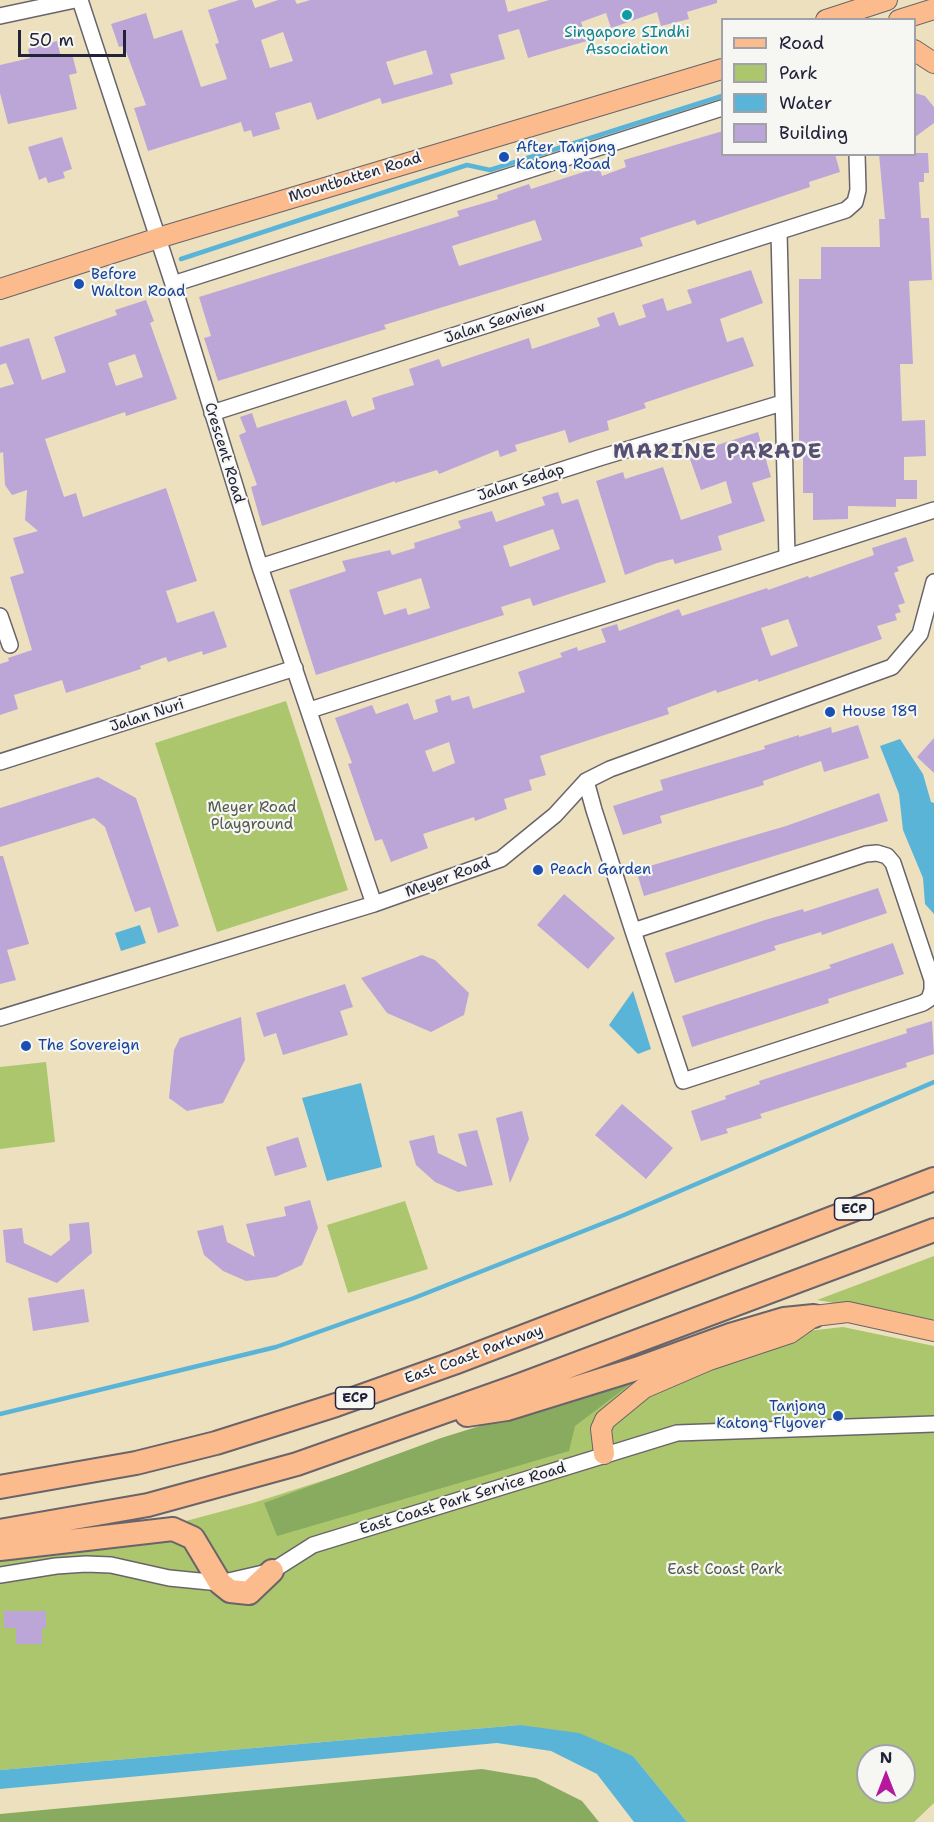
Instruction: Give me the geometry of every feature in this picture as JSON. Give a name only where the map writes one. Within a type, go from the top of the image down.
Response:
[{"type":"highway","name":"East Coast Parkway","points":[[0,1487],[136,1463],[216,1443],[336,1405],[510,1342],[934,1179]]},
{"type":"highway","points":[[0,1531],[116,1511],[228,1485],[297,1464],[415,1423],[934,1230]]},
{"type":"highway","points":[[415,1423],[507,1409],[636,1369],[730,1335],[784,1319],[814,1316]]},
{"type":"highway","points":[[0,1549],[173,1529],[193,1538],[209,1576],[230,1591],[249,1593],[272,1571]]},
{"type":"main road","points":[[832,18],[887,0]]},
{"type":"main road","points":[[905,18],[934,9]]},
{"type":"main road","points":[[916,51],[934,63]]},
{"type":"main road","name":"Mountbatten Road","points":[[0,289],[158,238],[719,66]]},
{"type":"main road","points":[[604,1454],[601,1429],[605,1420],[644,1388],[709,1360],[790,1333],[814,1316],[848,1312],[934,1331]]},
{"type":"street","points":[[0,16],[75,0]]},
{"type":"street","name":"Crescent Road","points":[[80,0],[173,284],[260,567],[374,904]]},
{"type":"street","points":[[173,284],[721,109]]},
{"type":"street","name":"Jalan Seaview","points":[[212,413],[846,210],[855,202],[858,190],[857,156]]},
{"type":"street","points":[[779,232],[787,557]]},
{"type":"street","name":"Jalan Sedap","points":[[260,567],[599,458],[783,403]]},
{"type":"street","points":[[310,710],[934,510]]},
{"type":"street","points":[[927,636],[934,582]]},
{"type":"street","points":[[0,616],[10,645]]},
{"type":"street","name":"Meyer Road","points":[[0,1018],[374,904],[501,859],[555,815],[586,781],[610,769],[892,667],[927,636]]},
{"type":"street","name":"Jalan Nuri","points":[[0,762],[295,668]]},
{"type":"street","points":[[586,781],[633,931],[682,1081],[923,1003],[929,999],[932,990],[932,980],[893,863],[887,856],[877,853],[866,854],[633,931]]},
{"type":"street","name":"East Coast Park Service Road","points":[[272,1571],[313,1545],[677,1433],[934,1424]]},
{"type":"street","points":[[0,1575],[56,1566],[86,1564],[111,1565],[169,1578],[209,1576]]},
{"type":"green space","name":"Meyer Road Playground","points":[[286,701],[348,890],[217,932],[155,743]]},
{"type":"green space","points":[[46,1062],[55,1142],[0,1149],[0,1067]]},
{"type":"green space","points":[[405,1201],[428,1269],[348,1293],[327,1225]]},
{"type":"green space","points":[[934,1256],[934,1320],[817,1300]]},
{"type":"green space","name":"East Coast Park","points":[[843,1327],[934,1346],[934,1803],[914,1822],[687,1822],[633,1756],[520,1725],[0,1770],[0,1553],[171,1525],[253,1503],[780,1334]]},
{"type":"green space","points":[[641,1376],[575,1426],[569,1451],[277,1536],[264,1503],[441,1438]]},
{"type":"green space","points":[[482,1769],[536,1778],[582,1801],[599,1822],[0,1822],[0,1814]]},
{"type":"water","points":[[900,739],[923,774],[931,802],[934,803],[934,914],[925,904],[923,878],[903,830],[899,794],[880,746]]},
{"type":"water","points":[[140,925],[146,943],[121,951],[115,933]]},
{"type":"water","points":[[633,991],[651,1049],[638,1054],[609,1025]]},
{"type":"water","points":[[361,1083],[382,1167],[327,1181],[302,1098]]},
{"type":"water","points":[[520,1725],[579,1733],[633,1756],[687,1822],[634,1822],[597,1774],[551,1751],[497,1743],[0,1789],[0,1770]]},
{"type":"building","points":[[239,0],[252,0],[255,8],[278,0],[295,0],[297,4],[310,0],[505,0],[508,12],[549,0],[717,0],[717,3],[687,12],[689,19],[661,26],[657,12],[611,28],[606,13],[581,22],[587,41],[528,58],[519,29],[498,35],[505,59],[450,74],[453,84],[382,104],[380,98],[317,120],[311,102],[275,113],[280,129],[253,137],[251,130],[244,132],[241,122],[148,151],[134,108],[146,105],[124,46],[119,47],[111,24],[146,13],[154,39],[182,30],[201,87],[227,79],[215,44],[219,43],[208,10]],"holes":[[[283,32],[293,61],[270,68],[261,40]],[[426,50],[433,74],[394,85],[386,62]]]},
{"type":"building","points":[[57,41],[61,57],[72,54],[77,73],[69,75],[77,109],[8,124],[0,93],[0,65],[30,58],[28,49]]},
{"type":"building","points":[[916,93],[925,96],[934,107],[934,123],[916,136]]},
{"type":"building","points":[[721,132],[721,156],[836,156],[840,172],[809,182],[810,187],[697,225],[695,220],[640,238],[643,246],[384,325],[386,329],[218,381],[204,338],[211,336],[199,297],[459,216],[457,211],[498,199],[497,195],[529,184],[531,189],[599,167],[602,176],[626,167],[624,160]],"holes":[[[535,220],[542,240],[459,266],[452,246]]]},
{"type":"building","points":[[62,137],[72,169],[63,172],[65,178],[48,183],[46,177],[39,180],[28,147]]},
{"type":"building","points":[[916,153],[928,153],[929,173],[924,173],[924,182],[919,182],[921,218],[929,218],[932,280],[909,281],[913,364],[900,364],[902,421],[925,420],[926,456],[904,457],[904,480],[917,480],[917,499],[896,499],[896,507],[848,506],[848,519],[813,520],[813,493],[803,493],[803,444],[799,444],[799,279],[821,279],[821,247],[880,247],[879,219],[885,219],[879,156],[916,156]]},
{"type":"building","points":[[751,270],[763,303],[720,319],[727,342],[743,337],[754,366],[644,403],[646,408],[607,421],[609,430],[569,443],[565,430],[515,445],[517,451],[500,457],[498,450],[439,474],[437,470],[395,483],[395,481],[262,526],[251,487],[257,485],[239,435],[246,432],[240,417],[252,413],[257,428],[346,400],[352,417],[375,409],[372,398],[414,385],[409,369],[439,359],[442,367],[529,338],[532,349],[600,326],[597,318],[614,312],[619,326],[646,317],[642,305],[663,298],[667,311],[692,303],[687,290]]},
{"type":"building","points":[[146,300],[154,321],[150,323],[177,399],[126,416],[125,412],[45,439],[64,497],[76,493],[83,517],[166,488],[197,581],[166,591],[177,623],[214,611],[227,647],[203,655],[202,651],[168,662],[166,657],[140,666],[141,669],[66,693],[62,680],[14,695],[18,709],[0,715],[0,664],[9,661],[8,658],[32,650],[10,577],[24,573],[13,538],[38,531],[25,520],[27,490],[12,495],[5,485],[3,452],[0,453],[0,388],[14,384],[6,363],[0,365],[0,347],[29,338],[42,380],[66,372],[54,337],[117,315],[115,310]],"holes":[[[135,354],[143,377],[116,386],[108,363]]]},
{"type":"building","points":[[758,432],[771,477],[752,483],[765,521],[718,536],[722,550],[675,564],[673,559],[657,563],[625,575],[596,481],[623,472],[625,479],[663,467],[681,520],[732,503],[726,481],[701,490],[686,448],[703,442],[705,449]]},
{"type":"building","points":[[558,492],[562,504],[578,499],[606,582],[533,606],[530,598],[501,607],[504,615],[316,675],[289,590],[346,571],[342,561],[390,550],[392,555],[415,548],[414,543],[461,528],[458,521],[492,511],[496,522],[545,505],[542,497]],"holes":[[[553,529],[560,549],[510,567],[503,546]],[[421,578],[430,608],[408,615],[406,608],[384,615],[377,592]]]},
{"type":"building","points":[[906,537],[914,561],[897,567],[899,571],[894,573],[905,603],[898,605],[901,612],[895,614],[897,620],[877,626],[882,639],[758,682],[758,679],[717,693],[716,690],[667,708],[669,714],[540,756],[546,775],[529,780],[532,790],[504,799],[507,809],[475,821],[474,817],[423,834],[428,848],[391,862],[382,839],[375,841],[348,764],[352,763],[335,718],[372,705],[376,714],[408,703],[414,720],[438,712],[435,700],[450,695],[452,701],[469,696],[473,709],[525,692],[518,672],[562,657],[560,653],[577,647],[578,651],[606,642],[601,629],[617,624],[619,631],[679,609],[682,616],[767,588],[768,590],[808,576],[809,578],[874,555],[872,548]],"holes":[[[788,619],[798,646],[771,656],[761,628]],[[449,742],[455,763],[433,772],[425,751]]]},
{"type":"building","points":[[858,725],[869,758],[824,772],[821,761],[763,781],[764,785],[660,816],[662,823],[623,835],[613,806],[663,790],[660,780],[765,749],[764,746],[799,735],[799,737],[831,727],[832,733]]},
{"type":"building","points":[[934,738],[934,773],[917,757]]},
{"type":"building","points":[[98,777],[136,798],[179,926],[158,933],[150,907],[135,912],[105,827],[94,818],[0,847],[0,808]]},
{"type":"building","points":[[879,793],[888,821],[644,896],[636,870],[786,826]]},
{"type":"building","points":[[0,856],[3,856],[29,944],[7,950],[16,980],[0,984]]},
{"type":"building","points":[[878,888],[887,913],[822,935],[821,932],[774,946],[776,950],[675,983],[665,953],[765,920],[803,909],[804,912]]},
{"type":"building","points":[[564,894],[615,938],[588,969],[537,925]]},
{"type":"building","points":[[893,943],[904,974],[828,999],[829,1003],[692,1047],[682,1016],[831,968],[829,965]]},
{"type":"building","points":[[422,955],[435,960],[469,993],[464,1015],[431,1032],[387,1013],[361,978]]},
{"type":"building","points":[[345,984],[353,1007],[340,1011],[348,1035],[283,1055],[276,1033],[264,1037],[256,1013]]},
{"type":"building","points":[[241,1017],[245,1060],[223,1103],[187,1111],[169,1098],[174,1050],[180,1038]]},
{"type":"building","points":[[932,1021],[934,1054],[906,1063],[907,1067],[760,1114],[762,1118],[726,1129],[728,1133],[701,1141],[691,1111],[760,1084],[759,1081],[907,1033],[906,1029]]},
{"type":"building","points":[[622,1104],[673,1148],[646,1179],[595,1135]]},
{"type":"building","points":[[522,1111],[529,1139],[510,1183],[496,1118]]},
{"type":"building","points":[[477,1130],[493,1185],[458,1192],[435,1182],[416,1165],[409,1141],[434,1135],[438,1153],[467,1167],[458,1134]]},
{"type":"building","points":[[298,1137],[307,1167],[275,1176],[266,1147]]},
{"type":"building","points":[[310,1200],[318,1228],[302,1265],[276,1277],[246,1281],[223,1271],[204,1255],[197,1231],[223,1225],[227,1242],[255,1257],[246,1224],[286,1216],[284,1207]]},
{"type":"building","points":[[89,1222],[92,1253],[57,1283],[6,1262],[3,1230],[22,1228],[24,1243],[51,1256],[70,1240],[69,1224]]},
{"type":"building","points":[[84,1289],[89,1322],[33,1331],[28,1298]]},
{"type":"building","points":[[4,1611],[46,1611],[46,1628],[42,1628],[42,1644],[16,1644],[16,1628],[4,1628]]},
{"type":"waterway","points":[[181,259],[467,165],[490,170],[721,96]]},
{"type":"waterway","points":[[0,1414],[276,1347],[414,1298],[624,1215],[934,1082]]},
{"type":"place","name":"Singapore SIndhi Association","points":[[627,15]]},
{"type":"place","name":"After Tanjong Katong Road","points":[[504,157]]},
{"type":"place","name":"Before Walton Road","points":[[79,284]]},
{"type":"place","name":"House 189","points":[[830,712]]},
{"type":"place","name":"Peach Garden","points":[[538,870]]},
{"type":"place","name":"The Sovereign","points":[[26,1046]]},
{"type":"place","name":"Tanjong Katong Flyover","points":[[838,1416]]},
{"type":"district","name":"MARINE PARADE","points":[[718,453]]}]
